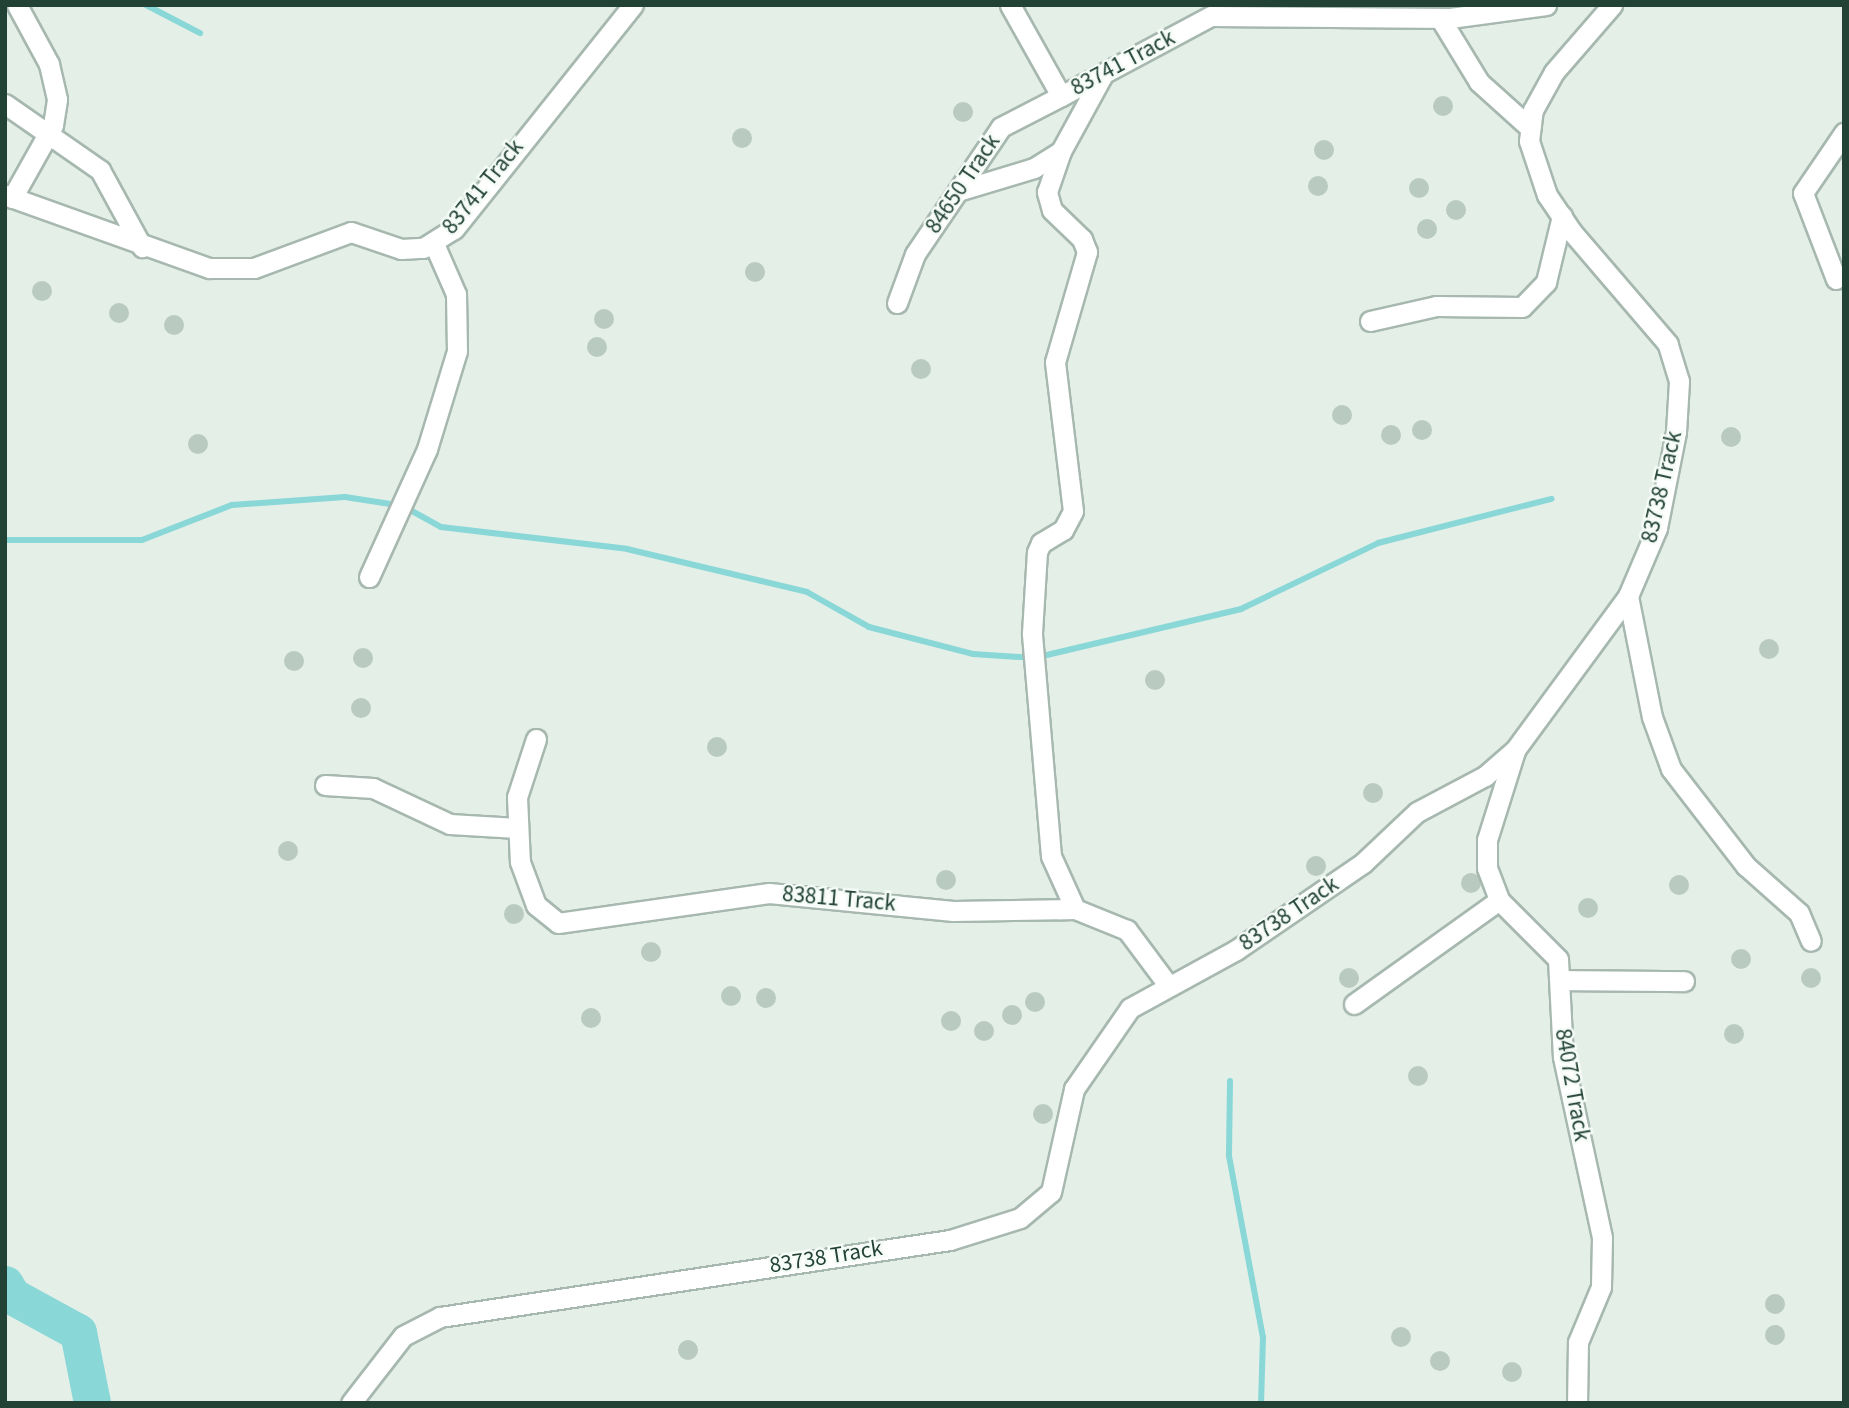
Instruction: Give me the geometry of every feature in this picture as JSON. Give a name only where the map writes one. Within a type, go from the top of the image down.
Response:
[{"type":"street","points":[[9,197],[50,131],[56,83],[17,5]]},
{"type":"street","name":"83741 Track","points":[[9,197],[142,247],[227,270],[290,256],[340,233],[361,233],[401,249],[434,244],[454,229],[633,5]]},
{"type":"street","name":"83741 Track","points":[[1010,5],[1061,96],[1204,19],[1283,9],[1440,18],[1546,5]]},
{"type":"street","points":[[1440,18],[1479,82],[1530,128],[1554,72],[1612,5]]},
{"type":"street","points":[[1075,909],[1051,856],[1032,632],[1037,552],[1041,543],[1063,530],[1073,511],[1055,362],[1087,252],[1048,202],[1060,152],[1102,76]]},
{"type":"street","name":"84650 Track","points":[[897,303],[915,254],[1005,123],[1061,96]]},
{"type":"street","points":[[5,104],[50,131],[111,183],[142,247]]},
{"type":"street","name":"83738 Track","points":[[360,1400],[403,1336],[440,1318],[950,1240],[1020,1218],[1056,1183],[1070,1101],[1084,1069],[1130,1008],[1314,898],[1418,812],[1485,776],[1515,750],[1628,597],[1664,502],[1679,406],[1677,368],[1649,315],[1562,216],[1537,169],[1530,128]]},
{"type":"street","points":[[1836,279],[1803,193],[1844,133]]},
{"type":"street","points":[[958,191],[1034,168],[1060,152]]},
{"type":"street","points":[[1370,321],[1436,306],[1522,307],[1546,282],[1562,216]]},
{"type":"street","points":[[369,577],[427,449],[457,351],[456,294],[434,244]]},
{"type":"street","points":[[1628,597],[1641,636],[1652,716],[1671,769],[1746,866],[1799,913],[1811,941]]},
{"type":"street","points":[[325,785],[373,788],[450,824],[516,822],[536,738]]},
{"type":"street","points":[[1354,1004],[1499,900],[1486,846],[1515,750]]},
{"type":"street","name":"83811 Track","points":[[516,822],[530,895],[551,920],[565,925],[769,893],[953,911],[1075,909],[1127,930],[1168,985]]},
{"type":"street","name":"84072 Track","points":[[1499,900],[1549,947],[1562,980],[1563,1057],[1604,1266],[1578,1342],[1577,1403]]},
{"type":"street","points":[[1562,980],[1684,981]]},
{"type":"building","points":[[1439,96],[1447,96],[1453,106],[1447,116],[1439,116],[1433,110],[1433,102]]},
{"type":"building","points":[[959,102],[967,102],[973,112],[967,122],[959,122],[953,116],[953,108]]},
{"type":"building","points":[[738,128],[746,128],[752,138],[746,148],[738,148],[732,142],[732,134]]},
{"type":"building","points":[[1320,140],[1328,140],[1334,150],[1328,160],[1320,160],[1314,154],[1314,146]]},
{"type":"building","points":[[1314,176],[1322,176],[1328,186],[1322,196],[1314,196],[1308,190],[1308,182]]},
{"type":"building","points":[[1415,178],[1423,178],[1429,188],[1423,198],[1415,198],[1409,192],[1409,184]]},
{"type":"building","points":[[1452,200],[1460,200],[1466,210],[1460,220],[1452,220],[1446,214],[1446,206]]},
{"type":"building","points":[[1423,219],[1431,219],[1437,229],[1431,239],[1423,239],[1417,233],[1417,225]]},
{"type":"building","points":[[751,262],[759,262],[765,272],[759,282],[751,282],[745,276],[745,268]]},
{"type":"building","points":[[38,281],[46,281],[52,291],[46,301],[38,301],[32,295],[32,287]]},
{"type":"building","points":[[115,303],[123,303],[129,313],[123,323],[115,323],[109,317],[109,309]]},
{"type":"building","points":[[600,309],[608,309],[614,319],[608,329],[600,329],[594,323],[594,315]]},
{"type":"building","points":[[170,315],[178,315],[184,325],[178,335],[170,335],[164,329],[164,321]]},
{"type":"building","points":[[593,337],[601,337],[607,347],[601,357],[593,357],[587,351],[587,343]]},
{"type":"building","points":[[917,359],[925,359],[931,369],[925,379],[917,379],[911,373],[911,365]]},
{"type":"building","points":[[1338,405],[1346,405],[1352,415],[1346,425],[1338,425],[1332,419],[1332,411]]},
{"type":"building","points":[[1418,420],[1426,420],[1432,430],[1426,440],[1418,440],[1412,434],[1412,426]]},
{"type":"building","points":[[1387,425],[1395,425],[1401,435],[1395,445],[1387,445],[1381,439],[1381,431]]},
{"type":"building","points":[[1727,427],[1735,427],[1741,437],[1735,447],[1727,447],[1721,441],[1721,433]]},
{"type":"building","points":[[194,434],[202,434],[208,444],[202,454],[194,454],[188,448],[188,440]]},
{"type":"building","points":[[1765,639],[1773,639],[1779,649],[1773,659],[1765,659],[1759,653],[1759,645]]},
{"type":"building","points":[[359,648],[367,648],[373,658],[367,668],[359,668],[353,662],[353,654]]},
{"type":"building","points":[[290,651],[298,651],[304,661],[298,671],[290,671],[284,665],[284,657]]},
{"type":"building","points":[[1151,670],[1159,670],[1165,680],[1159,690],[1151,690],[1145,684],[1145,676]]},
{"type":"building","points":[[357,698],[365,698],[371,708],[365,718],[357,718],[351,712],[351,704]]},
{"type":"building","points":[[713,737],[721,737],[727,747],[721,757],[713,757],[707,751],[707,743]]},
{"type":"building","points":[[1369,783],[1377,783],[1383,793],[1377,803],[1369,803],[1363,797],[1363,789]]},
{"type":"building","points":[[284,841],[292,841],[298,851],[292,861],[284,861],[278,855],[278,847]]},
{"type":"building","points":[[1312,856],[1320,856],[1326,866],[1320,876],[1312,876],[1306,870],[1306,862]]},
{"type":"building","points":[[942,870],[950,870],[956,880],[950,890],[942,890],[936,884],[936,876]]},
{"type":"building","points":[[1467,873],[1475,873],[1481,883],[1475,893],[1467,893],[1461,887],[1461,879]]},
{"type":"building","points":[[1675,875],[1683,875],[1689,885],[1683,895],[1675,895],[1669,889],[1669,881]]},
{"type":"building","points":[[1584,898],[1592,898],[1598,908],[1592,918],[1584,918],[1578,912],[1578,904]]},
{"type":"building","points":[[510,904],[518,904],[524,914],[518,924],[510,924],[504,918],[504,910]]},
{"type":"building","points":[[647,942],[655,942],[661,952],[655,962],[647,962],[641,956],[641,948]]},
{"type":"building","points":[[1737,949],[1745,949],[1751,959],[1745,969],[1737,969],[1731,963],[1731,955]]},
{"type":"building","points":[[1345,968],[1353,968],[1359,978],[1353,988],[1345,988],[1339,982],[1339,974]]},
{"type":"building","points":[[1807,968],[1815,968],[1821,978],[1815,988],[1807,988],[1801,982],[1801,974]]},
{"type":"building","points":[[727,986],[735,986],[741,996],[735,1006],[727,1006],[721,1000],[721,992]]},
{"type":"building","points":[[762,988],[770,988],[776,998],[770,1008],[762,1008],[756,1002],[756,994]]},
{"type":"building","points":[[1031,992],[1039,992],[1045,1002],[1039,1012],[1031,1012],[1025,1006],[1025,998]]},
{"type":"building","points":[[1008,1005],[1016,1005],[1022,1015],[1016,1025],[1008,1025],[1002,1019],[1002,1011]]},
{"type":"building","points":[[587,1008],[595,1008],[601,1018],[595,1028],[587,1028],[581,1022],[581,1014]]},
{"type":"building","points":[[947,1011],[955,1011],[961,1021],[955,1031],[947,1031],[941,1025],[941,1017]]},
{"type":"building","points":[[980,1021],[988,1021],[994,1031],[988,1041],[980,1041],[974,1035],[974,1027]]},
{"type":"building","points":[[1730,1024],[1738,1024],[1744,1034],[1738,1044],[1730,1044],[1724,1038],[1724,1030]]},
{"type":"building","points":[[1414,1066],[1422,1066],[1428,1076],[1422,1086],[1414,1086],[1408,1080],[1408,1072]]},
{"type":"building","points":[[1039,1104],[1047,1104],[1053,1114],[1047,1124],[1039,1124],[1033,1118],[1033,1110]]},
{"type":"building","points":[[1771,1294],[1779,1294],[1785,1304],[1779,1314],[1771,1314],[1765,1308],[1765,1300]]},
{"type":"building","points":[[1771,1325],[1779,1325],[1785,1335],[1779,1345],[1771,1345],[1765,1339],[1765,1331]]},
{"type":"building","points":[[1397,1327],[1405,1327],[1411,1337],[1405,1347],[1397,1347],[1391,1341],[1391,1333]]},
{"type":"building","points":[[684,1340],[692,1340],[698,1350],[692,1360],[684,1360],[678,1354],[678,1346]]},
{"type":"building","points":[[1436,1351],[1444,1351],[1450,1361],[1444,1371],[1436,1371],[1430,1365],[1430,1357]]},
{"type":"building","points":[[1508,1362],[1516,1362],[1522,1372],[1516,1382],[1508,1382],[1502,1376],[1502,1368]]},
{"type":"waterway","points":[[146,5],[200,33]]},
{"type":"waterway","points":[[5,540],[142,540],[232,505],[345,497],[403,506],[441,527],[627,549],[807,592],[869,627],[973,654],[1034,658],[1241,609],[1378,543],[1551,499]]},
{"type":"waterway","points":[[1230,1081],[1229,1156],[1263,1337],[1261,1403]]},
{"type":"waterway","points":[[5,1284],[12,1296],[78,1332],[92,1403]]}]
